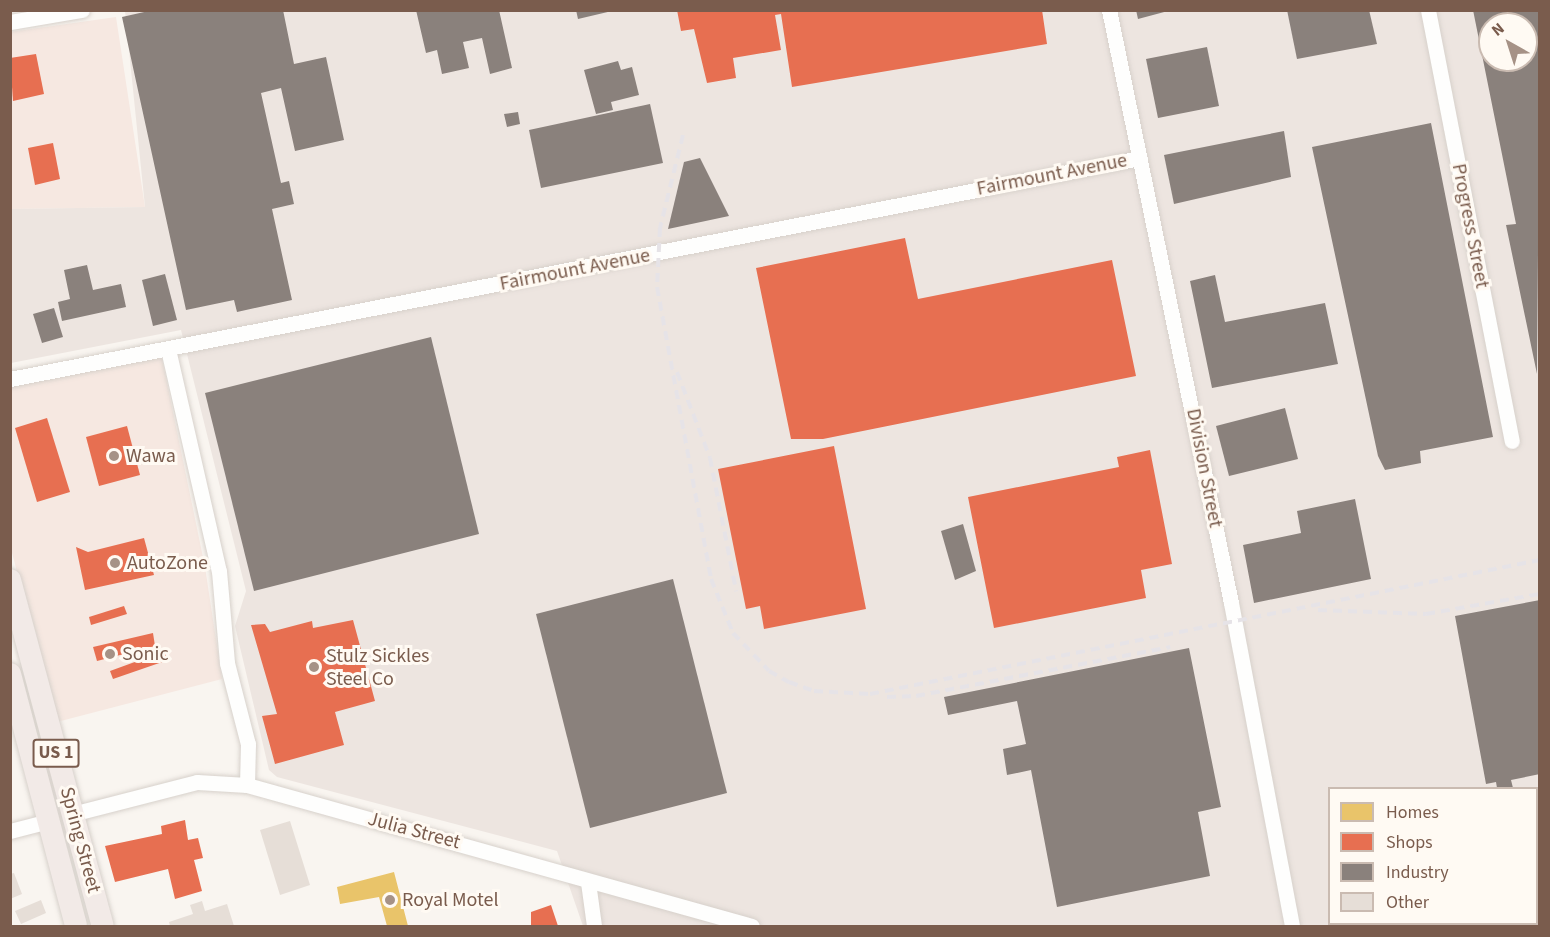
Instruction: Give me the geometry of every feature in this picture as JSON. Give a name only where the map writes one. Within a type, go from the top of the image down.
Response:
[{"type":"highway","name":"Spring Street","points":[[10,580],[103,927]]},
{"type":"highway","name":"Spring Street","points":[[10,674],[76,927]]},
{"type":"street","points":[[10,22],[82,10]]},
{"type":"street","name":"Division Street","points":[[1109,10],[1292,927]]},
{"type":"street","name":"Progress Street","points":[[1428,10],[1512,441]]},
{"type":"street","name":"Fairmount Avenue","points":[[10,380],[1140,158]]},
{"type":"street","points":[[168,349],[219,571],[227,663],[248,744],[247,785]]},
{"type":"street","name":"Julia Street","points":[[72,814],[197,782],[247,785],[752,927]]},
{"type":"street","points":[[10,831],[49,821]]},
{"type":"street","points":[[588,882],[594,927]]},
{"type":"shaded area","points":[[125,11],[1539,11],[1539,926],[583,926],[557,851],[277,777],[269,770],[235,626],[246,591],[181,330],[11,363],[11,209],[145,207]]},
{"type":"shaded area","points":[[116,17],[145,207],[11,209],[10,32]]},
{"type":"shaded area","points":[[161,354],[205,567],[222,679],[57,722],[11,549],[10,383]]},
{"type":"building: Homes","name":"Royal Motel","points":[[394,872],[408,926],[387,926],[379,897],[340,904],[337,887]]},
{"type":"building: Shops","points":[[677,10],[1042,10],[1047,44],[792,87],[781,14],[775,15],[781,50],[733,58],[736,78],[707,83],[694,29],[681,31]]},
{"type":"building: Shops","points":[[36,54],[44,94],[13,101],[10,58]]},
{"type":"building: Shops","points":[[53,143],[60,179],[35,185],[28,148]]},
{"type":"building: Shops","points":[[905,238],[918,299],[1112,260],[1136,376],[823,439],[791,439],[756,268]]},
{"type":"building: Shops","points":[[47,418],[70,492],[37,502],[15,428]]},
{"type":"building: Shops","name":"Wawa","points":[[127,426],[140,475],[99,486],[86,437]]},
{"type":"building: Shops","points":[[834,446],[866,609],[764,629],[760,606],[746,609],[718,469]]},
{"type":"building: Shops","points":[[1150,450],[1172,564],[1141,570],[1146,598],[994,628],[968,497],[1119,467],[1117,457]]},
{"type":"building: Shops","name":"AutoZone","points":[[144,538],[154,575],[85,590],[76,547],[88,552]]},
{"type":"building: Shops","points":[[124,606],[127,614],[91,625],[89,617]]},
{"type":"building: Shops","name":"Stulz Sickles Steel Co","points":[[353,620],[375,701],[335,712],[344,745],[275,764],[262,716],[277,714],[251,625],[265,624],[270,632],[312,621],[313,628]]},
{"type":"building: Shops","name":"Sonic","points":[[153,633],[155,646],[97,661],[93,647]]},
{"type":"building: Shops","points":[[165,651],[168,660],[113,679],[110,671]]},
{"type":"building: Shops","points":[[185,820],[188,840],[198,838],[203,858],[194,860],[202,891],[175,899],[168,869],[115,882],[105,846],[162,834],[161,826]]},
{"type":"building: Shops","points":[[551,905],[558,926],[531,926],[531,912]]},
{"type":"building: Industry","points":[[153,10],[283,10],[294,64],[326,57],[344,140],[295,151],[281,88],[261,93],[281,183],[289,181],[294,204],[272,209],[292,300],[237,312],[234,300],[186,310],[122,17]]},
{"type":"building: Industry","points":[[416,10],[499,10],[512,68],[490,74],[482,38],[463,42],[469,68],[442,74],[437,50],[426,53]]},
{"type":"building: Industry","points":[[576,10],[612,10],[612,11],[578,19]]},
{"type":"building: Industry","points":[[1136,10],[1168,10],[1168,11],[1138,19]]},
{"type":"building: Industry","points":[[1287,10],[1369,10],[1377,44],[1297,59]]},
{"type":"building: Industry","points":[[1473,10],[1540,10],[1537,374],[1506,225],[1516,224],[1485,72],[1538,72],[1538,12],[1478,12],[1478,35]]},
{"type":"building: Industry","points":[[1207,47],[1219,106],[1158,118],[1146,59]]},
{"type":"building: Industry","points":[[618,61],[621,70],[632,67],[639,95],[611,102],[613,110],[596,114],[584,70]]},
{"type":"building: Industry","points":[[650,104],[663,163],[541,188],[529,130]]},
{"type":"building: Industry","points":[[518,112],[520,124],[507,127],[504,114]]},
{"type":"building: Industry","points":[[1431,123],[1493,437],[1420,451],[1421,463],[1385,470],[1378,456],[1312,147]]},
{"type":"building: Industry","points":[[1284,131],[1291,177],[1174,204],[1164,155]]},
{"type":"building: Industry","points":[[700,158],[729,216],[668,229],[684,162]]},
{"type":"building: Industry","points":[[87,265],[93,290],[121,284],[126,307],[62,321],[58,302],[70,299],[64,270]]},
{"type":"building: Industry","points":[[165,274],[177,320],[153,326],[142,280]]},
{"type":"building: Industry","points":[[1215,275],[1225,322],[1325,303],[1338,364],[1212,388],[1190,281]]},
{"type":"building: Industry","points":[[54,308],[63,337],[42,343],[33,314]]},
{"type":"building: Industry","points":[[431,337],[479,534],[254,591],[205,393]]},
{"type":"building: Industry","points":[[1285,408],[1298,459],[1229,476],[1216,426]]},
{"type":"building: Industry","points":[[1355,499],[1371,579],[1254,603],[1243,545],[1301,533],[1297,511]]},
{"type":"building: Industry","points":[[963,524],[976,571],[955,580],[941,531]]},
{"type":"building: Industry","points":[[673,579],[727,793],[590,828],[536,614]]},
{"type":"building: Industry","points":[[1540,600],[1540,774],[1511,780],[1513,787],[1497,787],[1496,782],[1486,784],[1455,616]]},
{"type":"building: Industry","points":[[1189,648],[1221,807],[1198,812],[1210,876],[1057,907],[1031,770],[1007,775],[1003,749],[1026,744],[1017,701],[948,715],[944,697]]},
{"type":"building: Other","points":[[290,821],[310,885],[280,895],[260,830]]},
{"type":"building: Other","points":[[14,873],[22,894],[10,899],[10,874]]},
{"type":"building: Other","points":[[41,900],[46,913],[21,924],[15,911]]},
{"type":"building: Other","points":[[202,901],[205,911],[227,904],[234,926],[170,926],[169,922],[193,914],[190,905]]},
{"type":"railway","points":[[683,135],[660,228],[657,287],[711,579],[733,633],[769,671],[789,682],[814,691],[870,694],[1540,560]]},
{"type":"railway","points":[[677,372],[710,458],[736,591]]},
{"type":"railway","points":[[1318,610],[1426,614],[1540,594]]},
{"type":"railway","points":[[887,697],[916,696],[1170,647]]},
{"type":"place","name":"Wawa","points":[[114,456]]},
{"type":"place","name":"AutoZone","points":[[115,563]]},
{"type":"place","name":"Sonic","points":[[110,654]]},
{"type":"place","name":"Stulz Sickles Steel Co","points":[[314,667]]},
{"type":"place","name":"Royal Motel","points":[[390,900]]}]
